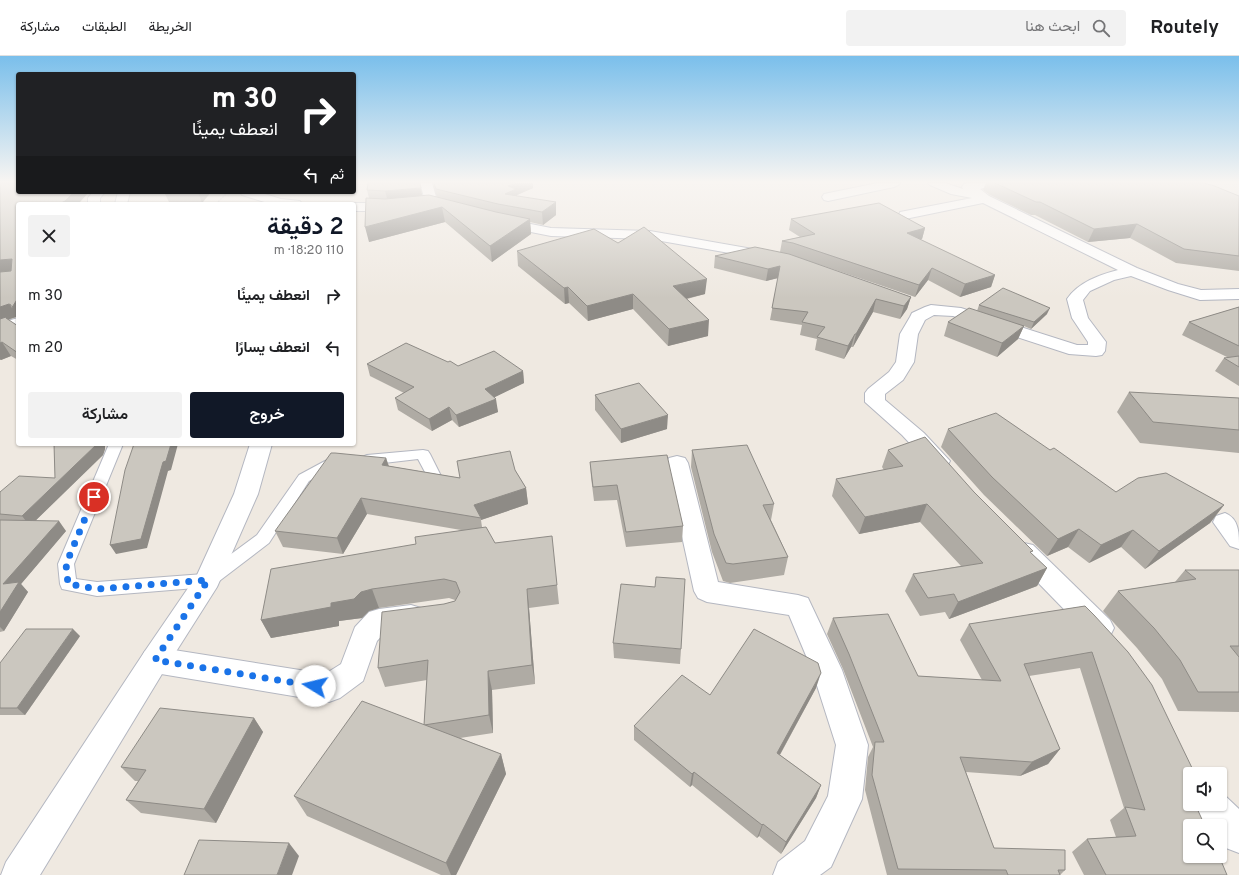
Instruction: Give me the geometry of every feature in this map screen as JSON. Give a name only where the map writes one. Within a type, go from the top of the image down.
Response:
[{"type":"street","points":[[496,221],[551,232],[650,235],[782,259]]},
{"type":"street","points":[[1030,221],[1132,271],[1173,287],[1200,295],[1239,294]]},
{"type":"street","points":[[950,474],[925,445],[897,419],[875,402],[875,393],[896,376],[905,362],[909,334],[925,307],[955,311],[1075,350],[1096,351],[1097,342],[1080,318],[1075,299],[1085,288],[1109,277],[1132,271]]},
{"type":"street","points":[[0,328],[16,324]]},
{"type":"street","points":[[19,875],[155,660],[208,580],[246,494],[260,446]]},
{"type":"street","points":[[677,463],[707,591],[798,606],[827,670],[852,745],[846,799],[818,854],[791,875]]},
{"type":"street","points":[[1013,540],[1094,622],[1115,646]]},
{"type":"street","points":[[155,660],[329,688],[353,672],[364,635],[379,620],[434,612]]},
{"type":"street","points":[[1216,811],[1239,836]]},
{"type":"lane","points":[[115,446],[66,564],[68,584],[97,589],[208,580],[263,539],[304,478],[330,464],[423,454],[438,484]]},
{"type":"building","points":[[0,221],[16,221],[16,301],[11,309],[11,305],[9,304],[0,307],[0,272],[11,271],[12,259],[0,260]]},
{"type":"building","points":[[365,221],[387,221],[365,227]]},
{"type":"building","points":[[460,221],[527,221],[490,246]]},
{"type":"building","points":[[795,221],[913,221],[925,228],[907,233],[995,275],[965,284],[932,268],[919,285],[793,243],[782,241],[815,234]]},
{"type":"building","points":[[1078,221],[1239,221],[1239,256],[1184,249],[1137,224],[1094,229]]},
{"type":"building","points":[[644,227],[707,279],[673,286],[709,320],[669,329],[633,294],[587,306],[568,287],[564,288],[517,251],[594,229],[618,243]]},
{"type":"building","points":[[755,247],[789,254],[911,297],[904,306],[876,299],[848,346],[817,337],[825,327],[802,322],[808,312],[772,308],[780,266],[768,269],[715,256]]},
{"type":"building","points":[[1003,288],[1050,308],[1034,322],[979,305]]},
{"type":"building","points":[[1239,307],[1239,346],[1189,322]]},
{"type":"building","points":[[969,308],[1024,326],[1002,343],[948,322]]},
{"type":"building","points":[[6,317],[16,325],[16,352],[2,342],[0,343],[0,319]]},
{"type":"building","points":[[406,343],[448,362],[450,361],[458,366],[494,351],[523,371],[485,389],[496,399],[456,415],[449,407],[429,419],[395,398],[414,387],[367,364]]},
{"type":"building","points":[[1239,356],[1239,367],[1224,358]]},
{"type":"building","points":[[639,383],[668,415],[621,429],[595,395]]},
{"type":"building","points":[[1129,392],[1239,398],[1239,430],[1153,422]]},
{"type":"building","points":[[996,413],[1050,450],[1054,448],[1116,492],[1138,478],[1166,473],[1224,505],[1159,551],[1133,530],[1101,545],[1079,529],[1058,539],[992,477],[948,429]]},
{"type":"building","points":[[925,437],[974,492],[1033,551],[1030,552],[1047,568],[958,602],[954,594],[928,598],[913,574],[983,563],[927,504],[865,517],[836,479],[903,466],[888,450]]},
{"type":"building","points":[[747,445],[774,504],[763,505],[788,557],[733,564],[726,563],[714,534],[692,450]]},
{"type":"building","points":[[54,446],[95,446],[22,516],[0,514],[0,492],[19,476],[55,478]]},
{"type":"building","points":[[133,446],[170,446],[166,461],[163,462],[141,539],[110,545],[125,470]]},
{"type":"building","points":[[510,451],[515,470],[526,488],[474,505],[481,518],[361,498],[337,538],[275,531],[331,453],[386,458],[382,465],[460,478],[457,461]]},
{"type":"building","points":[[667,455],[683,526],[626,532],[617,485],[593,487],[590,462]]},
{"type":"building","points":[[0,520],[59,521],[3,584],[19,582],[0,612]]},
{"type":"building","points":[[486,527],[495,543],[552,536],[557,585],[527,589],[532,665],[488,671],[489,715],[424,725],[428,660],[378,668],[382,612],[444,604],[455,601],[460,592],[456,582],[444,579],[372,589],[361,592],[354,599],[331,603],[331,607],[261,620],[271,569],[416,544],[415,537]]},
{"type":"building","points":[[1185,570],[1239,570],[1239,646],[1230,646],[1239,657],[1239,692],[1198,692],[1180,660],[1154,628],[1118,591],[1196,579]]},
{"type":"building","points":[[656,577],[685,579],[681,649],[613,643],[621,584],[655,587]]},
{"type":"building","points":[[1085,606],[1128,652],[1152,685],[1192,767],[1183,767],[1183,811],[1198,811],[1202,819],[1183,819],[1183,863],[1222,863],[1227,875],[1106,875],[1087,839],[1136,836],[1125,807],[1145,810],[1092,652],[1024,664],[1060,749],[1032,762],[960,757],[994,848],[1065,850],[1065,870],[1058,870],[1060,875],[1008,875],[1006,870],[898,869],[872,775],[875,742],[884,742],[833,618],[888,614],[918,676],[1001,681],[969,624]]},
{"type":"building","points":[[26,629],[73,629],[17,708],[0,708],[0,663]]},
{"type":"building","points":[[754,629],[818,663],[821,673],[777,753],[821,785],[786,842],[694,772],[692,774],[634,726],[682,675],[710,695]]},
{"type":"building","points":[[362,701],[501,754],[446,863],[294,796]]},
{"type":"building","points":[[160,708],[254,718],[204,809],[126,800],[146,770],[121,767]]},
{"type":"building","points":[[199,840],[289,843],[277,875],[184,875]]},
{"type":"route","points":[[94,497],[66,564],[68,584],[97,589],[208,580],[155,660],[315,686]]}]
